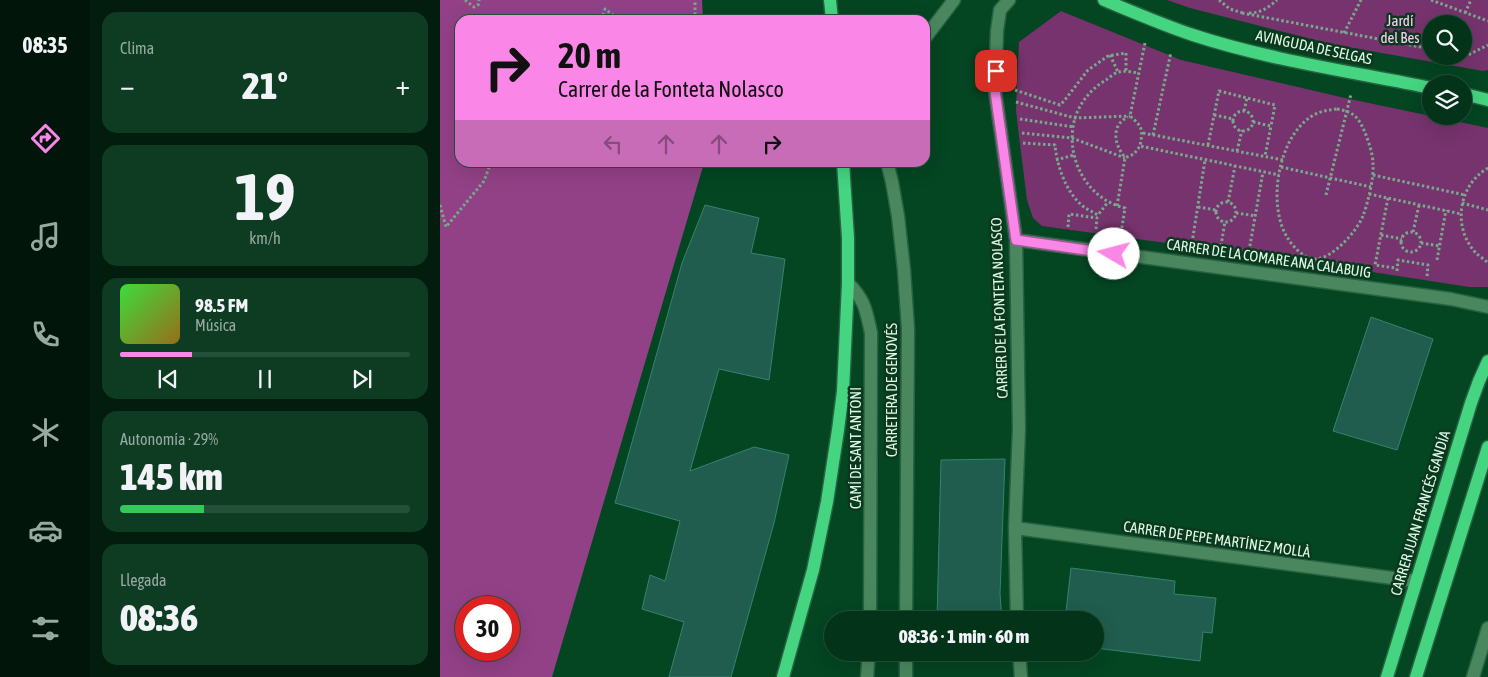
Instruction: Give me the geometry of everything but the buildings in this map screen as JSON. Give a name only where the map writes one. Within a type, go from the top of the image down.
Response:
[{"type":"main road","points":[[830,0],[832,15]]},
{"type":"main road","name":"AVINGUDA DE SELGAS","points":[[1104,0],[1192,35],[1266,54],[1422,86]]},
{"type":"main road","points":[[1472,95],[1486,98]]},
{"type":"main road","points":[[783,677],[812,570],[833,466],[843,391],[848,283],[848,238],[843,167]]},
{"type":"main road","name":"CARRER JUAN FRANCÉS GANDÍA","points":[[1387,677],[1471,403],[1488,361]]},
{"type":"main road","points":[[1416,677],[1488,447]]},
{"type":"street","points":[[930,31],[954,0]]},
{"type":"street","name":"CARRER DE LA FONTETA NOLASCO","points":[[1009,0],[1000,10],[997,31],[995,91],[1016,240],[1019,429],[1015,528],[1017,611]]},
{"type":"street","name":"CARRETERA DE GENOVÉS","points":[[888,167],[898,216],[908,329],[906,611]]},
{"type":"street","name":"CARRER DE LA COMARE ANA CALABUIG","points":[[1016,240],[1460,300],[1488,306]]},
{"type":"street","name":"CAMÍ DE SANT ANTONI","points":[[848,283],[859,294],[866,310],[871,333],[870,611]]},
{"type":"street","name":"CARRER DE PEPE MARTÍNEZ MOLLÀ","points":[[1015,528],[1416,581]]},
{"type":"street","points":[[1474,677],[1488,628]]},
{"type":"street","points":[[867,677],[868,661]]},
{"type":"street","points":[[906,661],[906,677]]},
{"type":"street","points":[[1020,661],[1021,677]]},
{"type":"path","points":[[465,0],[474,7],[478,5],[478,0]]},
{"type":"path","points":[[695,0],[695,15]]},
{"type":"path","points":[[1219,0],[1230,10],[1242,13],[1422,46]]},
{"type":"path","points":[[1242,13],[1255,13],[1266,9],[1277,0]]},
{"type":"path","points":[[1344,33],[1361,0]]},
{"type":"path","points":[[1431,0],[1488,21]]},
{"type":"path","points":[[1465,12],[1471,0]]},
{"type":"path","points":[[603,15],[605,9],[613,15]]},
{"type":"path","points":[[1130,116],[1145,42]]},
{"type":"path","points":[[1472,53],[1488,45]]},
{"type":"path","points":[[1152,135],[1171,52]]},
{"type":"path","points":[[1010,88],[1060,105],[1088,70],[1110,55],[1126,53],[1126,72]]},
{"type":"path","points":[[1110,55],[1118,72]]},
{"type":"path","points":[[1120,241],[1125,208],[1108,202],[1089,186],[1075,163],[1072,138],[1075,118],[1084,99],[1100,84],[1118,72],[1138,73]]},
{"type":"path","points":[[1208,145],[1219,91],[1275,105],[1265,156]]},
{"type":"path","points":[[1326,195],[1351,94]]},
{"type":"path","points":[[1244,111],[1247,98]]},
{"type":"path","points":[[1011,100],[1075,118],[1130,116],[1140,124],[1143,133],[1140,146],[1134,154],[1125,158],[1072,138],[1014,132]]},
{"type":"path","points":[[1348,110],[1355,115],[1362,126],[1374,162],[1371,187],[1363,217],[1356,229],[1346,240],[1326,256],[1318,259],[1307,257],[1296,249],[1287,238],[1281,225],[1277,211],[1276,194],[1283,160],[1292,137],[1311,117],[1323,111],[1348,110]]},
{"type":"path","points":[[1244,111],[1252,116],[1253,122],[1248,129],[1242,130],[1236,128],[1233,119],[1238,112],[1244,111]]},
{"type":"path","points":[[1214,115],[1233,119]]},
{"type":"path","points":[[1117,206],[1125,158],[1118,149],[1115,139],[1118,125],[1123,119],[1130,116]]},
{"type":"path","points":[[1012,117],[1074,127]]},
{"type":"path","points":[[1253,122],[1271,126]]},
{"type":"path","points":[[1237,151],[1242,130]]},
{"type":"path","points":[[1143,133],[1283,160]]},
{"type":"path","points":[[1015,142],[1055,144],[1056,160],[1062,178],[1083,206],[1098,215],[1108,202]]},
{"type":"path","points":[[1140,146],[1279,175]]},
{"type":"path","points":[[1056,160],[1074,155]]},
{"type":"path","points":[[1191,246],[1205,160]]},
{"type":"path","points":[[1228,202],[1235,166]]},
{"type":"path","points":[[440,205],[446,227],[484,181],[489,167]]},
{"type":"path","points":[[1281,167],[1371,187]]},
{"type":"path","points":[[1488,168],[1469,186],[1462,203],[1461,214],[1466,238],[1476,253],[1488,262]]},
{"type":"path","points":[[1240,249],[1250,251],[1263,172]]},
{"type":"path","points":[[1373,175],[1465,195]]},
{"type":"path","points":[[1369,194],[1461,214]]},
{"type":"path","points":[[1388,198],[1375,265],[1395,268]]},
{"type":"path","points":[[1221,202],[1228,202],[1233,204],[1236,213],[1230,221],[1225,221],[1219,219],[1216,210],[1221,202]]},
{"type":"path","points":[[1462,203],[1488,210]]},
{"type":"path","points":[[1413,232],[1420,205]]},
{"type":"path","points":[[1198,206],[1216,210]]},
{"type":"path","points":[[1437,260],[1446,210]]},
{"type":"path","points":[[1236,213],[1256,216]]},
{"type":"path","points":[[1069,214],[1097,218]]},
{"type":"path","points":[[1225,221],[1221,246],[1230,248]]},
{"type":"path","points":[[1413,232],[1419,236],[1421,243],[1419,248],[1410,252],[1402,246],[1402,239],[1405,234],[1413,232]]},
{"type":"path","points":[[1381,235],[1402,239]]},
{"type":"path","points":[[1192,241],[1202,243]]},
{"type":"path","points":[[1421,243],[1440,246]]},
{"type":"path","points":[[1398,260],[1428,265]]},
{"type":"green space","name":"Jardí del Bes","points":[[1167,0],[1488,0],[1488,70],[1483,71],[1449,65],[1472,65],[1472,15],[1422,15],[1422,60],[1331,44],[1190,8]]},
{"type":"green space","points":[[1061,11],[1181,60],[1422,114],[1422,125],[1472,125],[1488,128],[1488,287],[1469,287],[1327,265],[1042,226],[1033,218],[1027,200],[1018,128],[1016,110],[1019,42]]},
{"type":"shaded area","points":[[440,0],[702,0],[703,15],[455,15],[455,167],[703,167],[552,677],[440,677]]},
{"type":"route","points":[[996,71],[995,91],[1016,240],[1114,254]]}]
